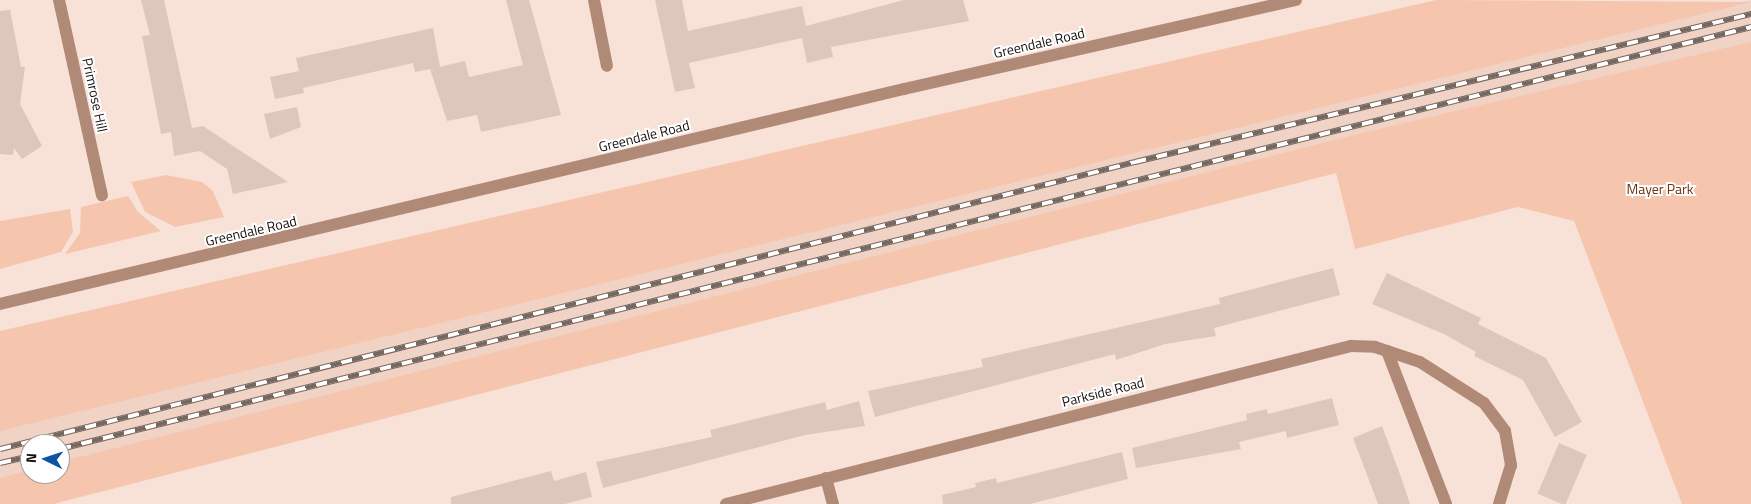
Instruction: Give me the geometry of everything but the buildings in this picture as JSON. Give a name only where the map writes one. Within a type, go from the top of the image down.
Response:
[{"type":"street","name":"Primrose Hill","points":[[59,0],[102,196]]},
{"type":"street","points":[[594,0],[607,66]]},
{"type":"street","name":"Greendale Road","points":[[0,304],[904,88],[1296,0]]},
{"type":"street","name":"Parkside Road","points":[[726,504],[1319,352],[1351,346],[1387,351],[1420,362],[1484,403],[1505,431],[1511,465],[1499,504]]},
{"type":"street","points":[[1387,351],[1446,504]]},
{"type":"street","points":[[826,478],[833,504]]},
{"type":"shaded area","points":[[1751,0],[1751,76],[1336,173],[53,504],[0,504],[0,334]]},
{"type":"green space","points":[[1436,0],[1751,2],[0,431],[0,331]]},
{"type":"green space","name":"Mayer Park","points":[[1751,42],[1751,504],[1682,504],[1574,221],[1518,207],[1355,249],[1336,173],[53,504],[0,504],[0,478],[20,473],[20,484],[70,484],[70,459],[1366,132]]},
{"type":"green space","points":[[166,175],[202,182],[213,191],[224,217],[175,227],[145,212],[131,182]]},
{"type":"green space","points":[[128,196],[138,212],[161,231],[65,254],[80,233],[81,207]]},
{"type":"green space","points":[[70,209],[73,232],[61,252],[0,269],[0,221]]},
{"type":"railway","points":[[0,449],[1135,162],[1751,14]]},
{"type":"railway","points":[[70,447],[1751,27]]},
{"type":"railway","points":[[0,463],[20,458]]}]
